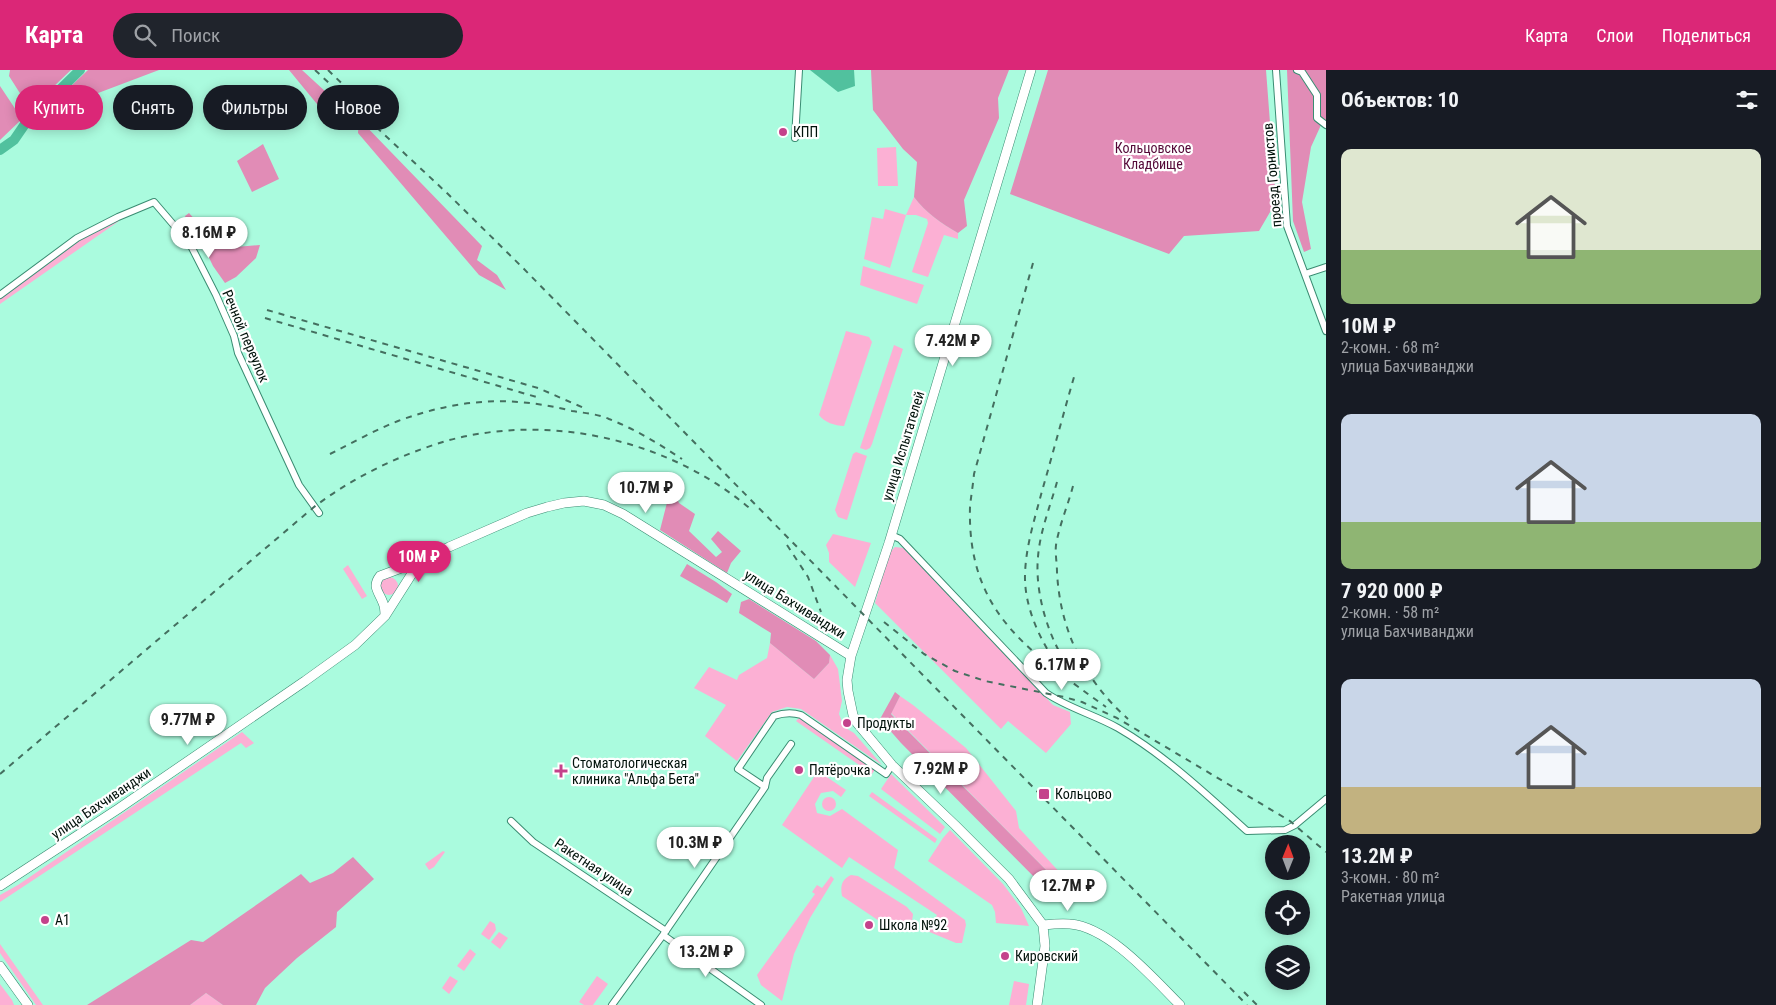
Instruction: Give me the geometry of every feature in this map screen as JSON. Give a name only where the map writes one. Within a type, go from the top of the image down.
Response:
[{"type":"main road","name":"улица Испытателей","points":[[851,656],[891,534],[1031,70]]},
{"type":"main road","name":"улица Бахчиванджи","points":[[390,572],[420,561],[527,513],[564,503],[584,501],[604,506],[631,518],[851,656],[847,680],[853,715],[892,765],[1009,879],[1043,925]]},
{"type":"main road","name":"улица Бахчиванджи","points":[[0,886],[110,814],[355,645],[385,616],[420,561]]},
{"type":"main road","points":[[385,616],[382,599],[376,588],[377,580],[380,576],[390,572],[400,580],[401,590]]},
{"type":"main road","points":[[382,599],[391,600],[395,598]]},
{"type":"main road","points":[[1037,1005],[1045,946],[1043,925],[1071,924],[1099,933],[1125,951],[1180,1005]]},
{"type":"main road","points":[[0,966],[28,1005]]},
{"type":"main road","points":[[9,979],[20,1005]]},
{"type":"street","points":[[795,138],[799,70]]},
{"type":"street","name":"проезд Горнистов","points":[[1276,70],[1287,226],[1326,331]]},
{"type":"street","points":[[1297,70],[1302,72],[1317,95],[1317,118],[1326,125]]},
{"type":"street","name":"Речной переулок","points":[[0,295],[77,238],[118,217],[154,202],[190,244],[220,303],[234,336],[238,353],[284,456],[299,485],[318,513]]},
{"type":"street","points":[[1305,274],[1326,267]]},
{"type":"street","points":[[891,534],[900,539],[1046,693],[1059,702],[1118,728],[1169,762],[1247,831],[1285,830],[1295,825],[1326,799]]},
{"type":"street","points":[[765,787],[738,768],[774,716],[781,714],[794,713],[801,715],[886,774],[892,765]]},
{"type":"street","points":[[612,1005],[765,787],[767,778],[791,744]]},
{"type":"street","name":"Ракетная улица","points":[[511,821],[533,842],[664,933],[761,1005]]},
{"type":"shaded area","points":[[810,70],[854,70],[855,86],[838,92]]},
{"type":"shaded area","points":[[896,147],[898,186],[878,186],[877,148]]},
{"type":"shaded area","points":[[914,197],[934,217],[958,233],[958,239],[944,235],[928,277],[912,272],[928,223],[927,219],[916,215],[906,215]]},
{"type":"shaded area","points":[[885,209],[906,215],[890,268],[864,259],[872,217],[883,219]]},
{"type":"shaded area","points":[[118,217],[119,221],[0,304],[0,295],[58,252]]},
{"type":"shaded area","points":[[863,266],[924,285],[917,304],[860,285]]},
{"type":"shaded area","points":[[846,331],[869,337],[872,342],[844,426],[830,423],[819,415]]},
{"type":"shaded area","points":[[894,345],[903,349],[872,444],[866,450],[860,448]]},
{"type":"shaded area","points":[[856,452],[867,456],[847,520],[838,517],[835,510],[853,454]]},
{"type":"shaded area","points":[[833,534],[871,543],[855,587],[829,562],[829,553],[826,545]]},
{"type":"shaded area","points":[[895,547],[904,548],[1053,705],[1070,712],[1071,724],[1046,753],[1008,721],[1001,729],[875,603],[889,553]]},
{"type":"shaded area","points":[[348,565],[367,596],[362,599],[343,569]]},
{"type":"shaded area","points":[[389,577],[395,580],[398,586],[395,592],[389,595],[383,592],[380,586],[383,580]]},
{"type":"shaded area","points":[[770,643],[814,679],[829,663],[830,655],[838,669],[842,701],[839,714],[844,727],[854,733],[882,765],[801,709],[787,707],[772,712],[737,761],[705,736],[726,705],[694,688],[709,667],[737,680],[739,675],[767,658]]},
{"type":"shaded area","points":[[900,696],[966,748],[1016,811],[1019,828],[1063,876],[1062,886],[891,713]]},
{"type":"shaded area","points":[[801,716],[876,768],[872,774],[796,721]]},
{"type":"shaded area","points":[[242,732],[254,743],[246,748],[241,743],[0,902],[0,895],[18,885]]},
{"type":"shaded area","points":[[818,771],[846,790],[841,797],[833,791],[821,793],[815,804],[817,813],[830,816],[842,809],[898,850],[894,868],[965,920],[966,925],[962,943],[956,943],[927,931],[937,915],[849,857],[842,868],[782,825]]},
{"type":"shaded area","points":[[891,774],[945,827],[940,834],[881,789]]},
{"type":"shaded area","points":[[872,792],[937,839],[935,843],[869,796]]},
{"type":"shaded area","points":[[826,797],[832,797],[836,804],[832,811],[826,811],[822,807],[822,801]]},
{"type":"shaded area","points":[[950,830],[1003,884],[1021,908],[1029,926],[996,923],[992,905],[928,861]]},
{"type":"shaded area","points":[[443,851],[445,852],[434,867],[429,870],[425,864]]},
{"type":"shaded area","points":[[851,875],[858,876],[907,907],[913,914],[910,925],[905,929],[894,931],[842,896],[842,883]]},
{"type":"shaded area","points":[[831,876],[834,879],[810,918],[794,954],[782,1001],[761,985],[757,975],[815,894],[812,892],[817,885],[822,888]]},
{"type":"shaded area","points":[[490,921],[495,924],[496,930],[489,940],[481,934]]},
{"type":"shaded area","points":[[499,932],[508,938],[500,949],[491,942]]},
{"type":"shaded area","points":[[0,944],[43,1005],[36,1005],[0,953]]},
{"type":"shaded area","points":[[470,949],[476,954],[464,971],[457,966]]},
{"type":"shaded area","points":[[450,976],[458,981],[449,994],[442,988]]},
{"type":"shaded area","points":[[597,976],[608,984],[593,1005],[584,1005],[579,1002]]},
{"type":"shaded area","points":[[1014,981],[1029,984],[1026,1005],[1009,1005]]},
{"type":"shaded area","points":[[0,984],[12,1000],[14,1005],[0,1005]]},
{"type":"shaded area","points":[[206,993],[223,1005],[190,1005]]},
{"type":"green space","points":[[10,70],[71,70],[55,85],[15,85],[9,76]]},
{"type":"green space","points":[[88,70],[159,70],[119,85],[113,85],[113,87],[103,91],[103,85],[72,85]]},
{"type":"green space","points":[[289,70],[302,70],[318,85],[317,104],[307,92],[307,85],[301,85]]},
{"type":"green space","points":[[871,70],[1009,70],[998,98],[999,118],[964,200],[967,226],[958,233],[934,217],[914,197],[917,162],[903,149],[873,110]]},
{"type":"green space","name":"Кольцовское Кладбище","points":[[1048,70],[1266,70],[1276,202],[1259,231],[1184,236],[1169,254],[1010,194]]},
{"type":"green space","points":[[1287,70],[1326,70],[1326,125],[1321,125],[1311,147],[1302,202],[1311,249],[1304,252],[1293,221]]},
{"type":"green space","points":[[0,86],[15,108],[15,126],[0,140]]},
{"type":"green space","points":[[358,130],[370,130],[482,246],[477,260],[497,275],[506,290],[479,275],[358,133]]},
{"type":"green space","points":[[263,144],[279,179],[252,192],[237,161]]},
{"type":"green space","points":[[189,213],[207,233],[210,245],[215,248],[223,240],[236,247],[260,245],[256,258],[236,277],[225,283],[213,266],[202,243],[193,237],[185,216]]},
{"type":"green space","points":[[671,487],[679,503],[695,514],[689,531],[716,557],[722,552],[711,539],[718,531],[741,551],[731,563],[727,573],[660,530]]},
{"type":"green space","points":[[687,564],[732,594],[727,603],[680,576]]},
{"type":"green space","points":[[749,599],[816,641],[830,655],[829,663],[814,679],[770,643],[771,633],[739,613],[741,602]]},
{"type":"green space","points":[[895,692],[900,696],[891,714],[1062,886],[1052,895],[901,743],[880,719]]},
{"type":"green space","points":[[353,857],[374,879],[337,912],[336,927],[297,958],[265,988],[256,1005],[223,1005],[206,993],[190,1005],[87,1005],[191,940],[203,942],[301,874],[310,883],[333,873]]},
{"type":"waterway","points":[[0,150],[14,140],[25,124],[80,70]]},
{"type":"railway","points":[[315,70],[448,194],[523,268],[1247,1005]]},
{"type":"railway","points":[[328,70],[343,85]]},
{"type":"railway","points":[[1033,263],[974,474],[970,507],[972,544],[979,575],[991,602],[1008,626],[1028,647],[1052,667],[1106,707]]},
{"type":"railway","points":[[267,310],[538,388],[584,408]]},
{"type":"railway","points":[[265,318],[540,398]]},
{"type":"railway","points":[[1060,669],[1046,648],[1035,624],[1027,599],[1025,574],[1031,532],[1074,377]]},
{"type":"railway","points":[[330,454],[381,428],[420,414],[463,404],[506,401],[549,406],[605,417],[656,442],[682,459]]},
{"type":"railway","points":[[0,774],[314,507],[344,486],[377,468],[428,447],[446,441],[486,433],[526,430],[567,432],[608,438],[647,450],[685,466],[721,486],[753,511]]},
{"type":"railway","points":[[1057,482],[1039,547],[1039,590],[1054,641],[1062,657],[1082,684]]},
{"type":"railway","points":[[1073,486],[1056,545],[1059,593],[1063,614],[1069,634],[1087,671],[1112,704],[1128,719]]},
{"type":"railway","points":[[787,545],[808,577],[821,612]]},
{"type":"railway","points":[[884,622],[924,654],[955,671],[985,681],[1082,702],[1117,718],[1290,821],[1326,852]]},
{"type":"railway","points":[[1244,992],[1257,1005]]},
{"type":"place","name":"КПП","points":[[783,132]]},
{"type":"place","name":"Продукты","points":[[847,723]]},
{"type":"place","name":"Пятёрочка","points":[[799,770]]},
{"type":"place","name":"Стоматологическая клиника \"Альфа Бета\"","points":[[561,771]]},
{"type":"place","name":"Кольцово","points":[[1044,794]]},
{"type":"place","name":"A1","points":[[45,920]]},
{"type":"place","name":"Школа №92","points":[[869,925]]},
{"type":"place","name":"Кировский","points":[[1005,956]]}]
